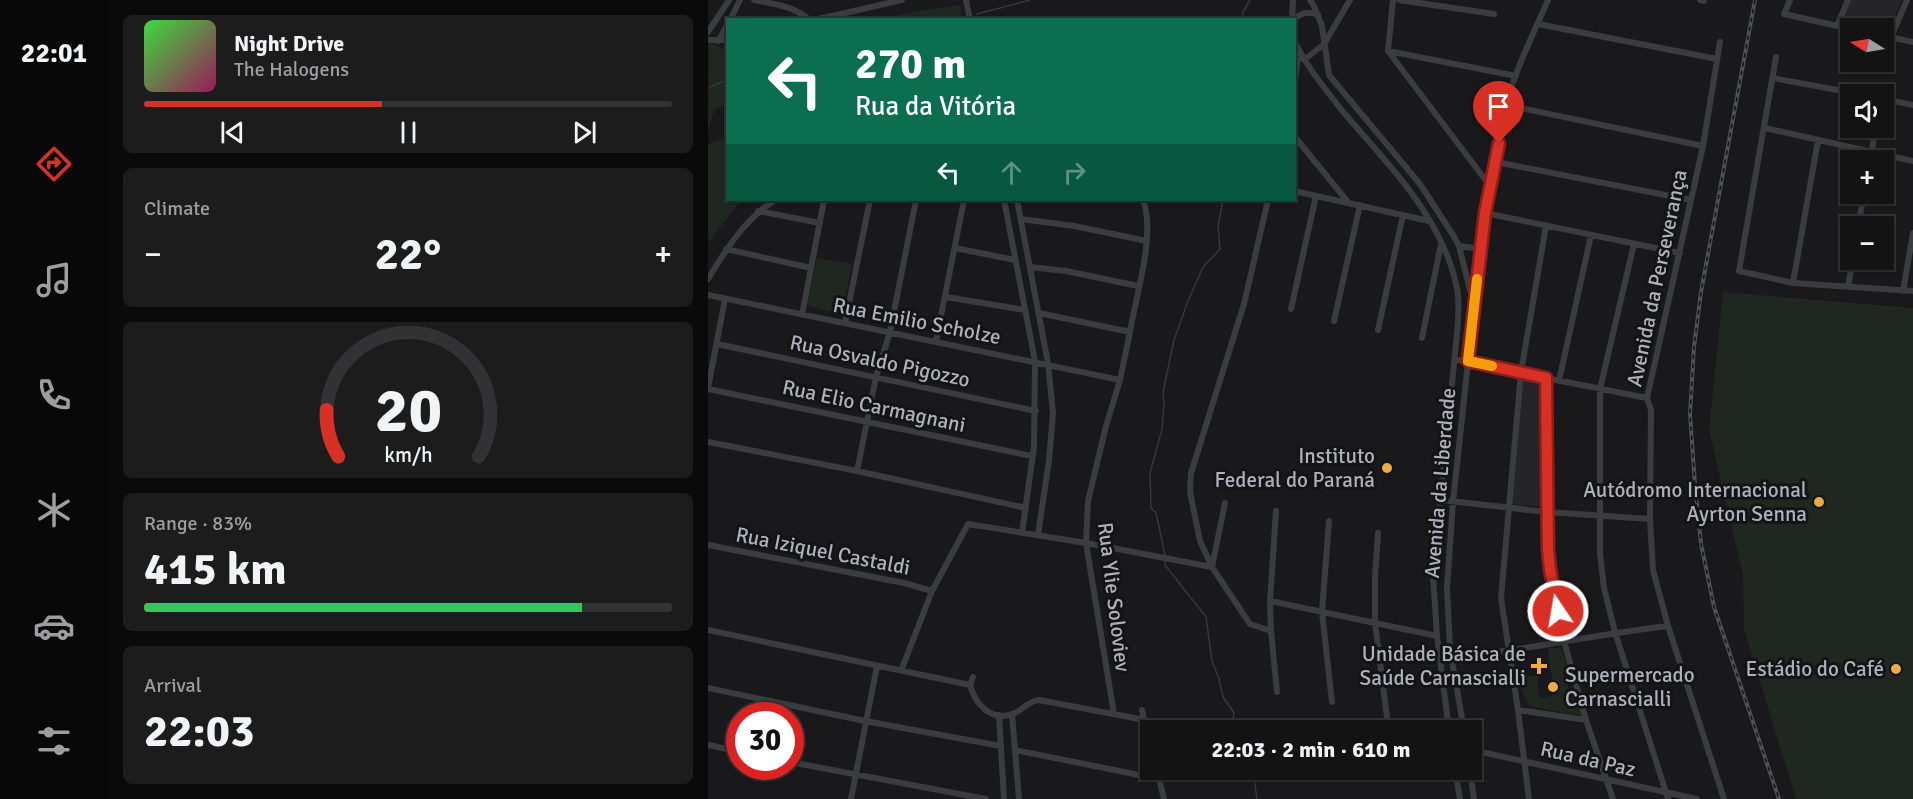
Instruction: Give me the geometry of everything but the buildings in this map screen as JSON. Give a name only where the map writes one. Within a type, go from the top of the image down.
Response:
[{"type":"street","points":[[708,32],[729,0]]},
{"type":"street","points":[[731,18],[740,0]]},
{"type":"street","points":[[754,0],[785,5],[809,18]]},
{"type":"street","points":[[821,18],[902,0]]},
{"type":"street","points":[[966,0],[970,18]]},
{"type":"street","points":[[1293,0],[1293,18]]},
{"type":"street","name":"Avenida da Liberdade","points":[[1310,0],[1322,26],[1329,75],[1419,184],[1459,246],[1474,306],[1453,502],[1447,588],[1451,655],[1462,720]]},
{"type":"street","points":[[1296,85],[1302,76],[1304,60],[1324,44],[1350,0]]},
{"type":"street","points":[[1393,0],[1388,51],[1490,186]]},
{"type":"street","points":[[1399,0],[1435,2],[1494,14]]},
{"type":"street","points":[[1474,306],[1485,213],[1506,105],[1516,75],[1548,0]]},
{"type":"street","points":[[1790,0],[1784,15],[1840,27]]},
{"type":"street","points":[[1837,26],[1848,0]]},
{"type":"street","points":[[1894,33],[1907,0]]},
{"type":"street","points":[[1296,18],[1311,12],[1318,15]]},
{"type":"street","points":[[1538,24],[1718,59]]},
{"type":"street","points":[[718,41],[726,27]]},
{"type":"street","points":[[1894,38],[1913,42]]},
{"type":"street","points":[[708,40],[726,40]]},
{"type":"street","name":"Avenida da Perseverança","points":[[1720,42],[1703,146],[1647,398],[1651,410],[1650,519],[1653,570],[1668,626],[1724,799]]},
{"type":"street","name":"Avenida da Liberdade","points":[[1296,44],[1315,76],[1411,193],[1442,244],[1453,272],[1458,296],[1456,360],[1433,575],[1439,658],[1448,720]]},
{"type":"street","points":[[1299,50],[1302,76]]},
{"type":"street","points":[[1388,51],[1516,75]]},
{"type":"street","points":[[1776,57],[1739,271],[1793,283],[1913,291]]},
{"type":"street","points":[[1302,76],[1315,76]]},
{"type":"street","points":[[1773,78],[1840,90]]},
{"type":"street","points":[[1894,101],[1913,105]]},
{"type":"street","points":[[1506,105],[1703,146]]},
{"type":"street","points":[[1765,128],[1863,150]]},
{"type":"street","points":[[1296,138],[1348,202]]},
{"type":"street","points":[[1793,283],[1818,140]]},
{"type":"street","points":[[1894,157],[1913,161]]},
{"type":"street","points":[[1496,162],[1691,200]]},
{"type":"street","points":[[1296,191],[1429,221]]},
{"type":"street","points":[[1291,309],[1316,196]]},
{"type":"street","points":[[708,279],[726,249],[743,227],[758,210],[773,201]]},
{"type":"street","points":[[802,315],[824,201]]},
{"type":"street","points":[[845,323],[870,201]]},
{"type":"street","points":[[857,471],[876,377],[890,332],[916,201]]},
{"type":"street","points":[[936,341],[964,201]]},
{"type":"street","points":[[1004,201],[1035,361],[1032,456],[1022,533]]},
{"type":"street","points":[[1017,201],[1048,363],[1053,413],[1038,535]]},
{"type":"street","name":"Rua Ylie Soloviev","points":[[1114,714],[1086,543],[1088,501],[1120,380],[1147,241],[1148,223],[1143,201]]},
{"type":"street","points":[[1268,201],[1244,304],[1191,473],[1190,492],[1200,541],[1212,567],[1250,624],[1271,631]]},
{"type":"street","points":[[1334,321],[1360,205]]},
{"type":"street","points":[[758,210],[820,223]]},
{"type":"street","points":[[1485,213],[1680,253]]},
{"type":"street","points":[[1378,330],[1403,215]]},
{"type":"street","points":[[1021,219],[1074,226],[1147,241]]},
{"type":"street","points":[[1529,799],[1501,598],[1521,372],[1546,226]]},
{"type":"street","points":[[1903,291],[1913,233]]},
{"type":"street","points":[[1559,381],[1591,235]]},
{"type":"street","points":[[1422,338],[1442,244]]},
{"type":"street","points":[[1634,244],[1600,389],[1600,554],[1604,588],[1615,632],[1667,796]]},
{"type":"street","points":[[1459,246],[1481,249]]},
{"type":"street","points":[[955,248],[1015,260]]},
{"type":"street","points":[[726,249],[811,268]]},
{"type":"street","points":[[1030,267],[1066,271],[1138,286]]},
{"type":"street","points":[[1848,286],[1850,270]]},
{"type":"street","name":"Rua Emilio Scholze","points":[[708,295],[1048,363],[1120,380]]},
{"type":"street","points":[[946,297],[1025,310]]},
{"type":"street","points":[[708,388],[725,299]]},
{"type":"street","points":[[1039,313],[1130,332]]},
{"type":"street","name":"Rua Osvaldo Pigozzo","points":[[717,344],[1035,411]]},
{"type":"street","points":[[1456,360],[1647,398]]},
{"type":"street","points":[[1546,378],[1547,512],[1550,569],[1564,641],[1586,720],[1613,799]]},
{"type":"street","name":"Rua Elio Carmagnani","points":[[708,388],[1032,456]]},
{"type":"street","points":[[708,442],[857,471],[1026,508]]},
{"type":"street","points":[[1441,500],[1547,512],[1650,519]]},
{"type":"street","points":[[1212,567],[1225,503]]},
{"type":"street","points":[[1276,511],[1270,601],[1277,692]]},
{"type":"street","points":[[1329,521],[1322,612],[1332,702]]},
{"type":"street","points":[[901,671],[932,591],[968,524],[1212,567]]},
{"type":"street","points":[[1378,533],[1375,577],[1376,623],[1387,717]]},
{"type":"street","name":"Rua Iziquel Castaldi","points":[[708,545],[903,583],[932,591]]},
{"type":"street","points":[[1270,601],[1437,636]]},
{"type":"street","points":[[1439,658],[1668,626]]},
{"type":"street","points":[[708,630],[970,685]]},
{"type":"street","points":[[851,799],[877,666]]},
{"type":"street","points":[[973,677],[970,685],[976,700],[987,711],[999,715],[1012,714],[1031,702],[1039,700],[1144,720],[1142,710]]},
{"type":"street","points":[[708,688],[865,721],[1001,746]]},
{"type":"street","points":[[1518,710],[1586,720]]},
{"type":"street","points":[[1012,714],[1019,799]]},
{"type":"street","points":[[999,715],[1004,799]]},
{"type":"street","points":[[1000,734],[1014,734]]},
{"type":"street","points":[[708,746],[726,749]]},
{"type":"street","points":[[1015,750],[1140,775]]},
{"type":"street","name":"Rua da Paz","points":[[1482,752],[1667,796],[1697,799]]},
{"type":"street","points":[[804,765],[986,799]]},
{"type":"street","points":[[1159,780],[1164,799]]},
{"type":"street","points":[[1457,780],[1460,799]]},
{"type":"street","points":[[1471,780],[1474,799]]},
{"type":"shaded area","points":[[1851,0],[1902,0],[1894,18],[1844,18]]},
{"type":"shaded area","points":[[960,5],[962,18],[886,18]]},
{"type":"shaded area","points":[[709,41],[726,50],[726,105],[714,110],[708,132]]},
{"type":"shaded area","points":[[726,137],[726,201],[740,201],[708,243],[708,144]]},
{"type":"shaded area","points":[[817,258],[852,264],[842,315],[807,305]]},
{"type":"shaded area","name":"Autódromo Internacional Ayrton Senna","points":[[1723,292],[1913,308],[1913,799],[1796,799],[1744,629],[1743,575],[1709,430]]},
{"type":"shaded area","points":[[1523,378],[1541,383],[1543,507],[1510,504]]},
{"type":"shaded area","points":[[1560,647],[1566,659],[1569,689],[1571,695],[1578,697],[1582,716],[1529,706],[1521,690],[1519,675],[1538,676],[1538,694],[1542,698],[1557,694],[1549,666],[1548,649]]},
{"type":"waterway","points":[[977,14],[1030,0]]},
{"type":"waterway","points":[[1243,18],[1243,12],[1250,0]]},
{"type":"waterway","points":[[708,88],[726,80]]},
{"type":"waterway","points":[[1165,555],[1156,513],[1151,508],[1150,473],[1162,429],[1163,392],[1174,340],[1188,301],[1203,267],[1220,249],[1218,226],[1223,201]]},
{"type":"waterway","points":[[1165,560],[1165,565],[1206,617],[1212,661],[1223,697],[1234,713],[1233,720]]},
{"type":"waterway","points":[[1254,780],[1257,799]]},
{"type":"railway","points":[[1755,0],[1701,292],[1694,347],[1690,414],[1701,544],[1714,607],[1779,799]]},
{"type":"slow traffic","points":[[1477,279],[1468,361],[1492,366]]},
{"type":"place","name":"Instituto Federal do Paraná","points":[[1387,468]]},
{"type":"place","name":"Autódromo Internacional Ayrton Senna","points":[[1819,502]]},
{"type":"place","name":"Unidade Básica de Saúde Carnascialli","points":[[1539,666]]},
{"type":"place","name":"Estádio do Café","points":[[1896,669]]},
{"type":"place","name":"Supermercado Carnascialli","points":[[1553,687]]},
{"type":"route","points":[[1499,143],[1485,213],[1468,361],[1546,378],[1548,550],[1558,611]]}]
